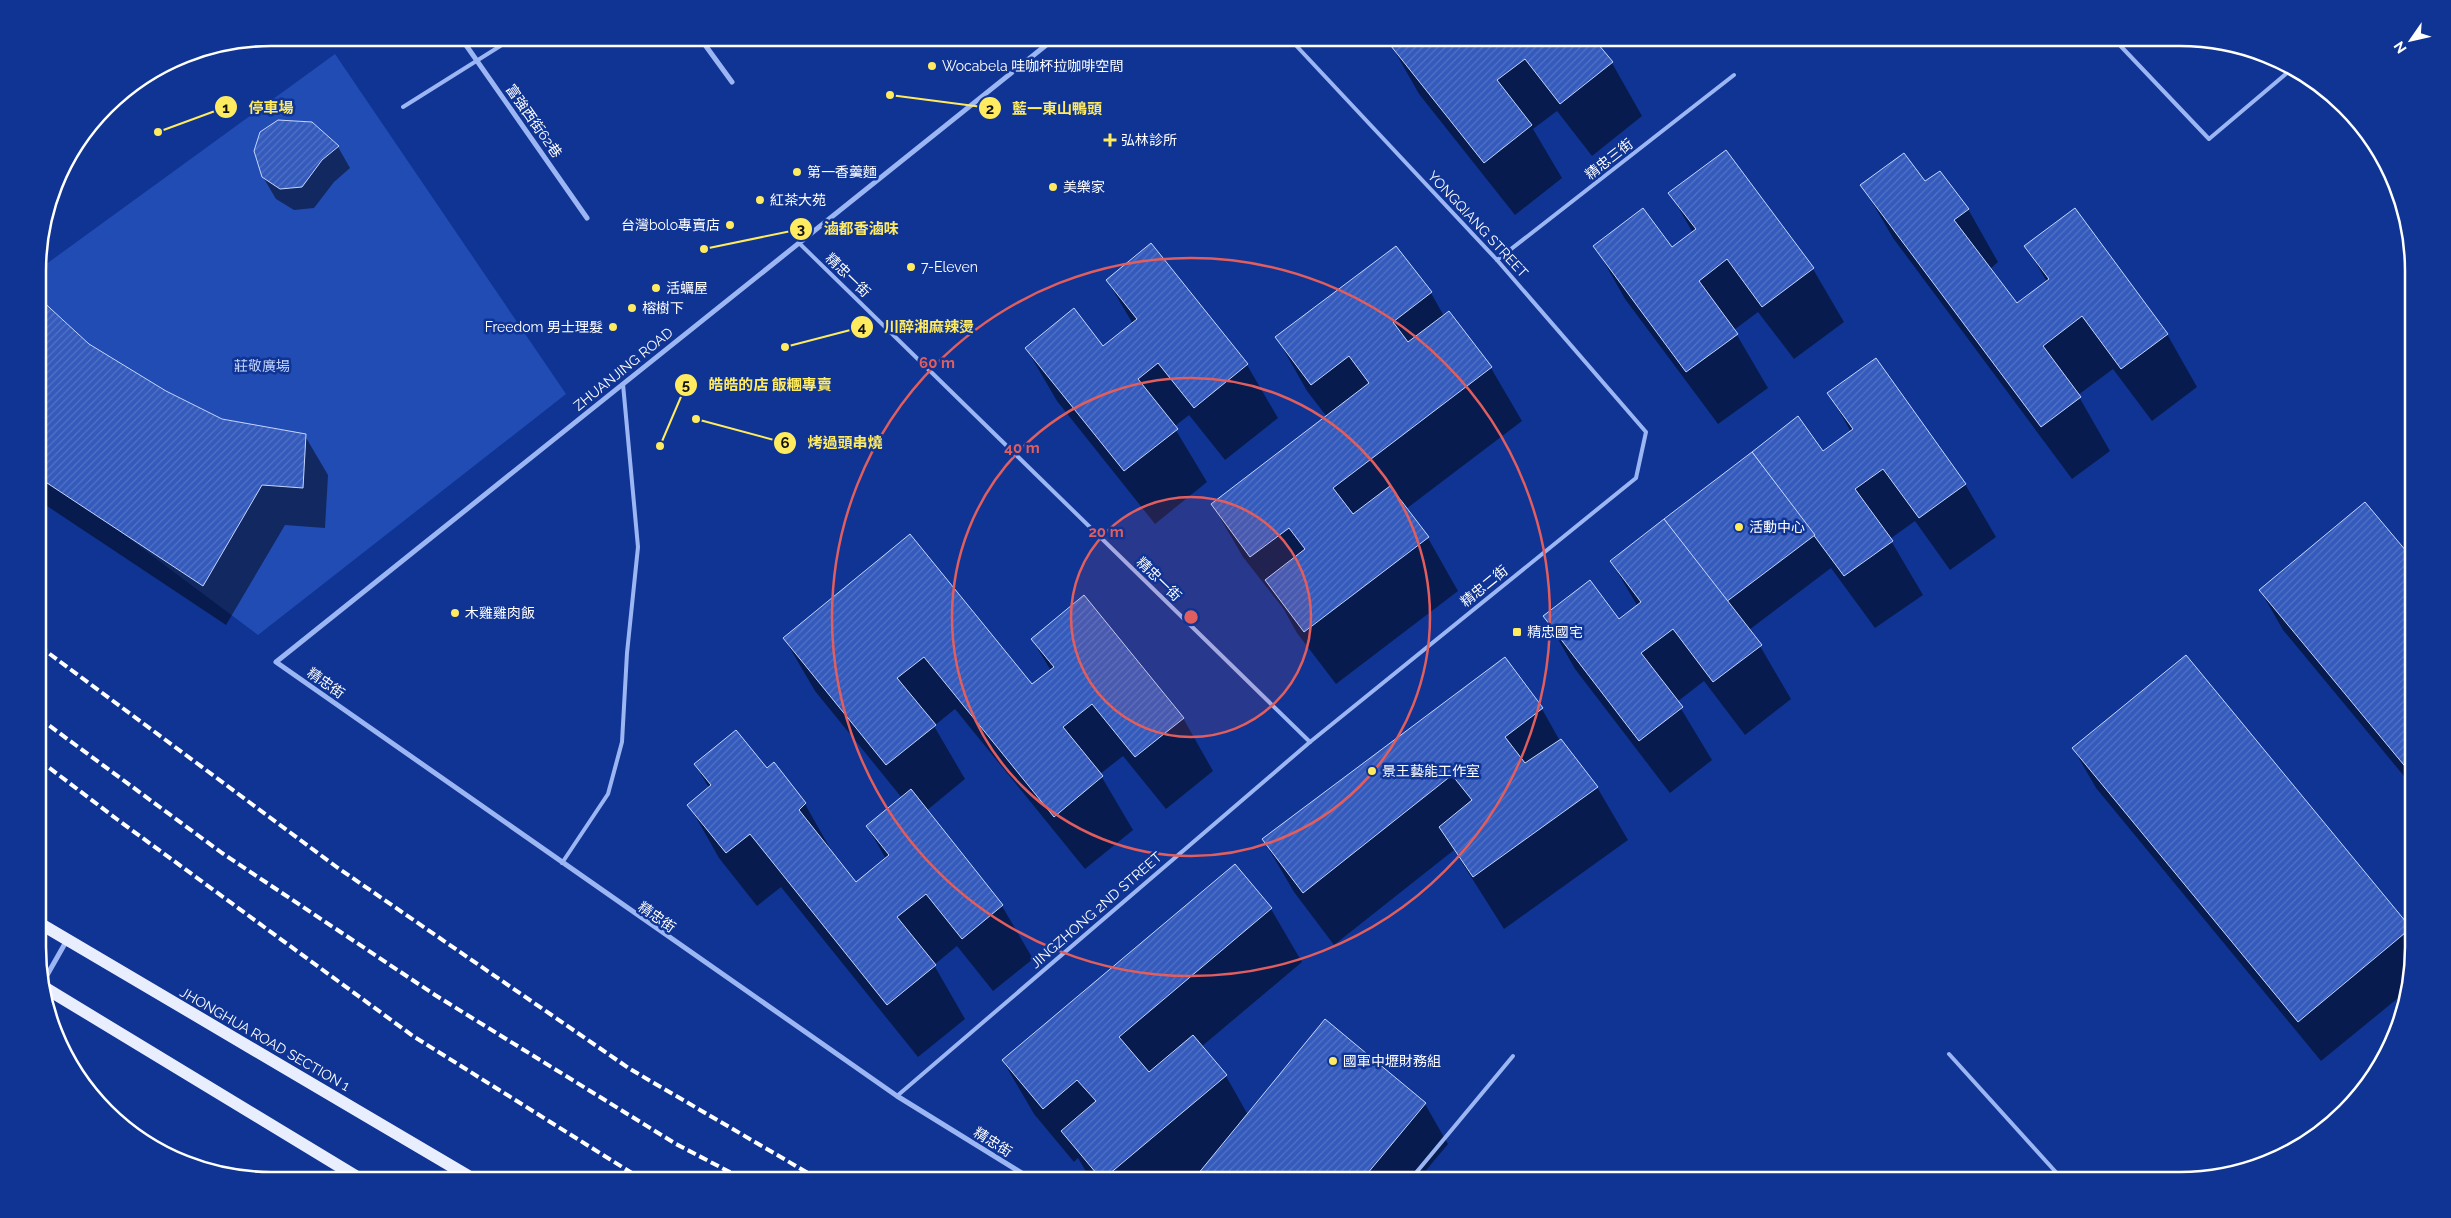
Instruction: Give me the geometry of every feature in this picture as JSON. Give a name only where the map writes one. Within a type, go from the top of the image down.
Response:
[{"type":"main road","name":"JHONGHUA ROAD SECTION 1","points":[[46,927],[461,1172]]},
{"type":"main road","points":[[51,990],[349,1172]]},
{"type":"street","name":"富強西街62巷","points":[[468,46],[587,218]]},
{"type":"street","points":[[706,46],[732,82]]},
{"type":"street","name":"ZHUANJING ROAD","points":[[276,662],[1045,46]]},
{"type":"street","name":"精忠街","points":[[276,662],[897,1096],[1020,1172]]},
{"type":"street","points":[[48,974],[67,940]]},
{"type":"lane","points":[[403,107],[501,46]]},
{"type":"lane","name":"YONGQIANG STREET","points":[[1296,46],[1497,260],[1646,432]]},
{"type":"lane","points":[[2121,46],[2209,139],[2287,73]]},
{"type":"lane","name":"精忠三街","points":[[1497,260],[1734,75]]},
{"type":"lane","name":"精忠一街","points":[[799,243],[1310,742]]},
{"type":"lane","points":[[562,863],[608,794],[622,742],[627,654],[638,547],[623,384]]},
{"type":"lane","name":"精忠二街","points":[[1310,742],[1636,478],[1646,432]]},
{"type":"lane","name":"JINGZHONG 2ND STREET","points":[[897,1096],[1310,742]]},
{"type":"lane","points":[[1949,1054],[2056,1172]]},
{"type":"lane","points":[[1417,1172],[1513,1056]]},
{"type":"green space","name":"莊敬廣場","points":[[335,54],[566,394],[258,635],[46,476],[47,264]]},
{"type":"building","points":[[1391,46],[1600,46],[1613,62],[1560,104],[1525,59],[1497,80],[1532,125],[1484,163]]},
{"type":"building","points":[[278,120],[312,122],[339,146],[322,160],[302,187],[280,189],[262,177],[254,151],[260,132]]},
{"type":"building","points":[[1726,150],[1814,268],[1762,307],[1727,259],[1699,281],[1738,334],[1686,372],[1593,246],[1643,208],[1672,247],[1696,229],[1668,193]]},
{"type":"building","points":[[1904,153],[1925,181],[1940,171],[1969,209],[1954,220],[2017,303],[2049,279],[2024,246],[2075,208],[2168,334],[2121,369],[2082,316],[2043,346],[2081,397],[2041,427],[1860,185]]},
{"type":"building","points":[[1151,243],[1248,364],[1194,408],[1158,363],[1138,379],[1178,429],[1124,471],[1025,348],[1074,308],[1103,346],[1137,319],[1106,280]]},
{"type":"building","points":[[1396,246],[1432,292],[1393,322],[1408,342],[1449,311],[1492,367],[1333,488],[1353,514],[1390,486],[1429,537],[1304,632],[1265,580],[1305,549],[1289,528],[1250,557],[1211,504],[1369,383],[1349,356],[1311,385],[1275,337]]},
{"type":"building","points":[[46,304],[89,344],[166,391],[222,419],[306,434],[303,488],[262,485],[203,586],[46,482]]},
{"type":"building","points":[[1876,358],[1966,484],[1919,518],[1883,469],[1855,489],[1893,541],[1844,576],[1752,452],[1798,416],[1823,451],[1853,429],[1827,393]]},
{"type":"building","name":"活動中心","points":[[1752,452],[1815,535],[1726,602],[1664,519]]},
{"type":"building","points":[[2365,502],[2405,550],[2405,766],[2259,590]]},
{"type":"building","points":[[1664,519],[1762,645],[1713,682],[1673,629],[1641,653],[1683,707],[1639,741],[1543,616],[1590,580],[1619,619],[1641,602],[1610,561]]},
{"type":"building","points":[[910,534],[1032,684],[1054,667],[1031,639],[1084,595],[1184,718],[1135,757],[1092,704],[1063,727],[1103,776],[1054,817],[924,657],[897,678],[936,725],[886,765],[783,638]]},
{"type":"building","points":[[2186,655],[2405,921],[2405,933],[2298,1022],[2072,748]]},
{"type":"building","points":[[1505,657],[1543,708],[1505,737],[1525,763],[1561,739],[1598,787],[1473,877],[1439,827],[1472,800],[1452,775],[1303,893],[1262,839]]},
{"type":"building","points":[[736,730],[767,768],[774,762],[806,803],[799,810],[856,882],[889,855],[866,826],[911,789],[1003,905],[962,939],[926,894],[897,917],[936,965],[887,1005],[750,834],[726,853],[687,805],[711,785],[694,764]]},
{"type":"building","points":[[1235,864],[1272,908],[1119,1037],[1149,1072],[1193,1035],[1227,1075],[1112,1172],[1095,1172],[1061,1131],[1096,1101],[1077,1080],[1043,1109],[1002,1060]]},
{"type":"building","name":"國軍中壢財務組","points":[[1325,1019],[1426,1103],[1369,1172],[1200,1172]]},
{"type":"railway","points":[[46,651],[338,868],[630,1069],[806,1172]]},
{"type":"railway","points":[[46,723],[222,853],[435,995],[676,1144],[730,1172]]},
{"type":"railway","points":[[46,765],[413,1036],[630,1172]]},
{"type":"place","name":"Wocabela 哇咖杯拉咖啡空間","points":[[932,66]]},
{"type":"place","name":"藍一東山鴨頭","points":[[890,95]]},
{"type":"place","name":"停車場","points":[[158,132]]},
{"type":"place","name":"弘林診所","points":[[1110,140]]},
{"type":"place","name":"第一香羹麵","points":[[797,172]]},
{"type":"place","name":"美樂家","points":[[1053,187]]},
{"type":"place","name":"紅茶大苑","points":[[760,200]]},
{"type":"place","name":"台灣bolo專賣店","points":[[730,225]]},
{"type":"place","name":"滷都香滷味","points":[[704,249]]},
{"type":"place","name":"7-Eleven","points":[[911,267]]},
{"type":"place","name":"活蠣屋","points":[[656,288]]},
{"type":"place","name":"榕樹下","points":[[632,308]]},
{"type":"place","name":"Freedom 男士理髮","points":[[613,327]]},
{"type":"place","name":"川醉湘麻辣燙","points":[[785,347]]},
{"type":"place","name":"烤過頭串燒","points":[[696,419]]},
{"type":"place","name":"皓皓的店 飯糰專賣","points":[[660,446]]},
{"type":"place","name":"活動中心","points":[[1739,527]]},
{"type":"place","name":"木雞雞肉飯","points":[[455,613]]},
{"type":"place","name":"精忠國宅","points":[[1517,632]]},
{"type":"place","name":"景王藝能工作室","points":[[1372,771]]},
{"type":"place","name":"國軍中壢財務組","points":[[1333,1061]]}]
